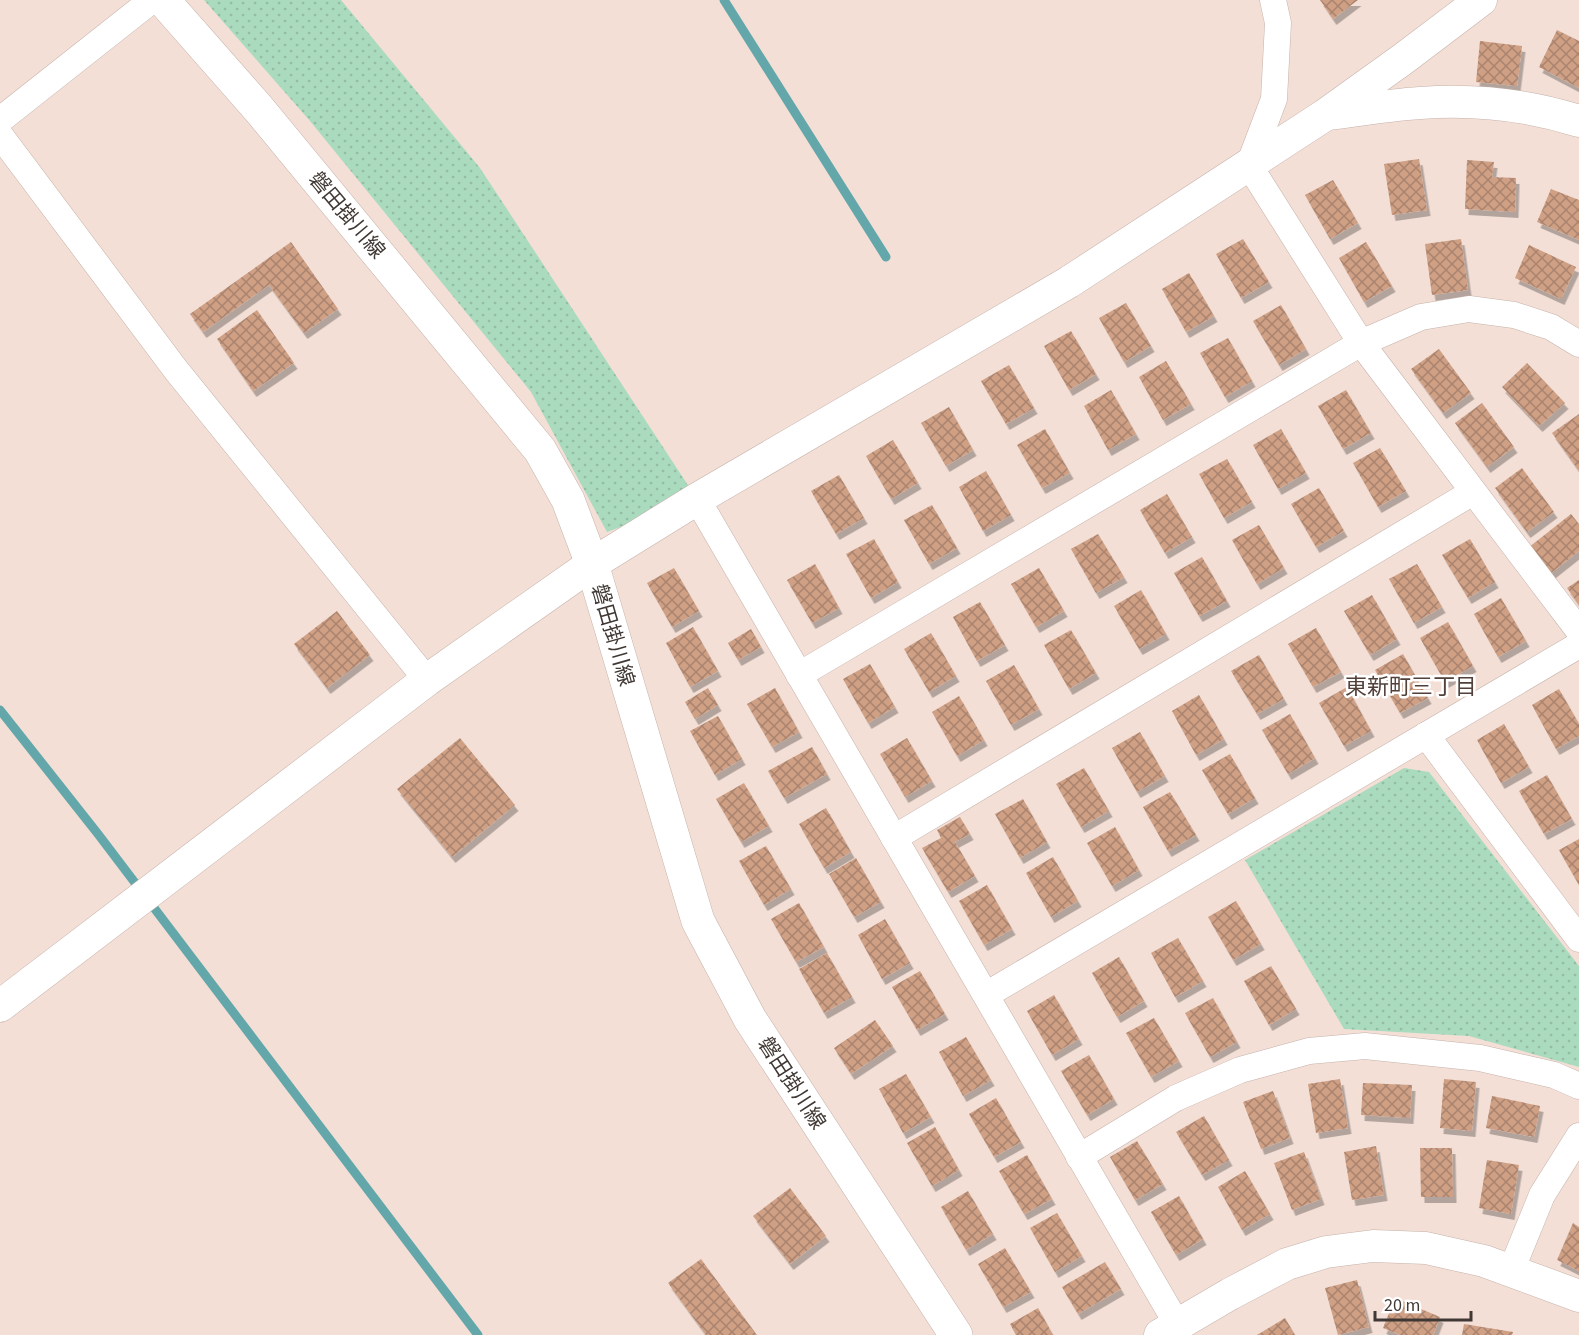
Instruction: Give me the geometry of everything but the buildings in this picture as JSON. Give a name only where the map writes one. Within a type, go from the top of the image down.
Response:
[{"type":"main road","name":"磐田掛川線","points":[[163,0],[258,108],[540,450],[568,500],[592,564],[698,921],[750,1019],[956,1335]]},
{"type":"street","points":[[0,120],[152,0]]},
{"type":"street","points":[[1249,165],[1274,99],[1278,23],[1273,0]]},
{"type":"street","points":[[0,1006],[426,680],[592,564],[697,499],[1069,282],[1325,115],[1481,0]]},
{"type":"street","points":[[1325,115],[1420,103],[1489,102],[1557,114],[1579,121]]},
{"type":"street","points":[[0,135],[176,370],[426,680]]},
{"type":"street","points":[[1249,165],[1361,343],[1579,631]]},
{"type":"street","points":[[799,675],[1361,343],[1421,317],[1469,309],[1514,315],[1551,327],[1579,344]]},
{"type":"street","points":[[894,838],[1473,492]]},
{"type":"street","points":[[697,499],[1079,1157],[1169,1330],[1287,1264],[1326,1252],[1373,1246],[1426,1248],[1484,1262],[1579,1296]]},
{"type":"street","points":[[986,995],[1579,645]]},
{"type":"street","points":[[1426,735],[1579,939]]},
{"type":"street","points":[[1079,1157],[1176,1098],[1240,1070],[1310,1051],[1365,1046],[1469,1056],[1554,1075],[1579,1086]]},
{"type":"street","points":[[1511,1271],[1542,1195],[1579,1136]]},
{"type":"green space","points":[[204,0],[341,0],[480,168],[697,499],[607,532],[531,392],[310,121]]},
{"type":"green space","points":[[1404,768],[1429,772],[1579,966],[1579,1067],[1469,1036],[1344,1029],[1245,860]]},
{"type":"waterway","points":[[724,0],[886,257]]},
{"type":"waterway","points":[[0,710],[98,834],[478,1335]]},
{"type":"district","name":"東新町三丁目","points":[[1411,687]]}]
